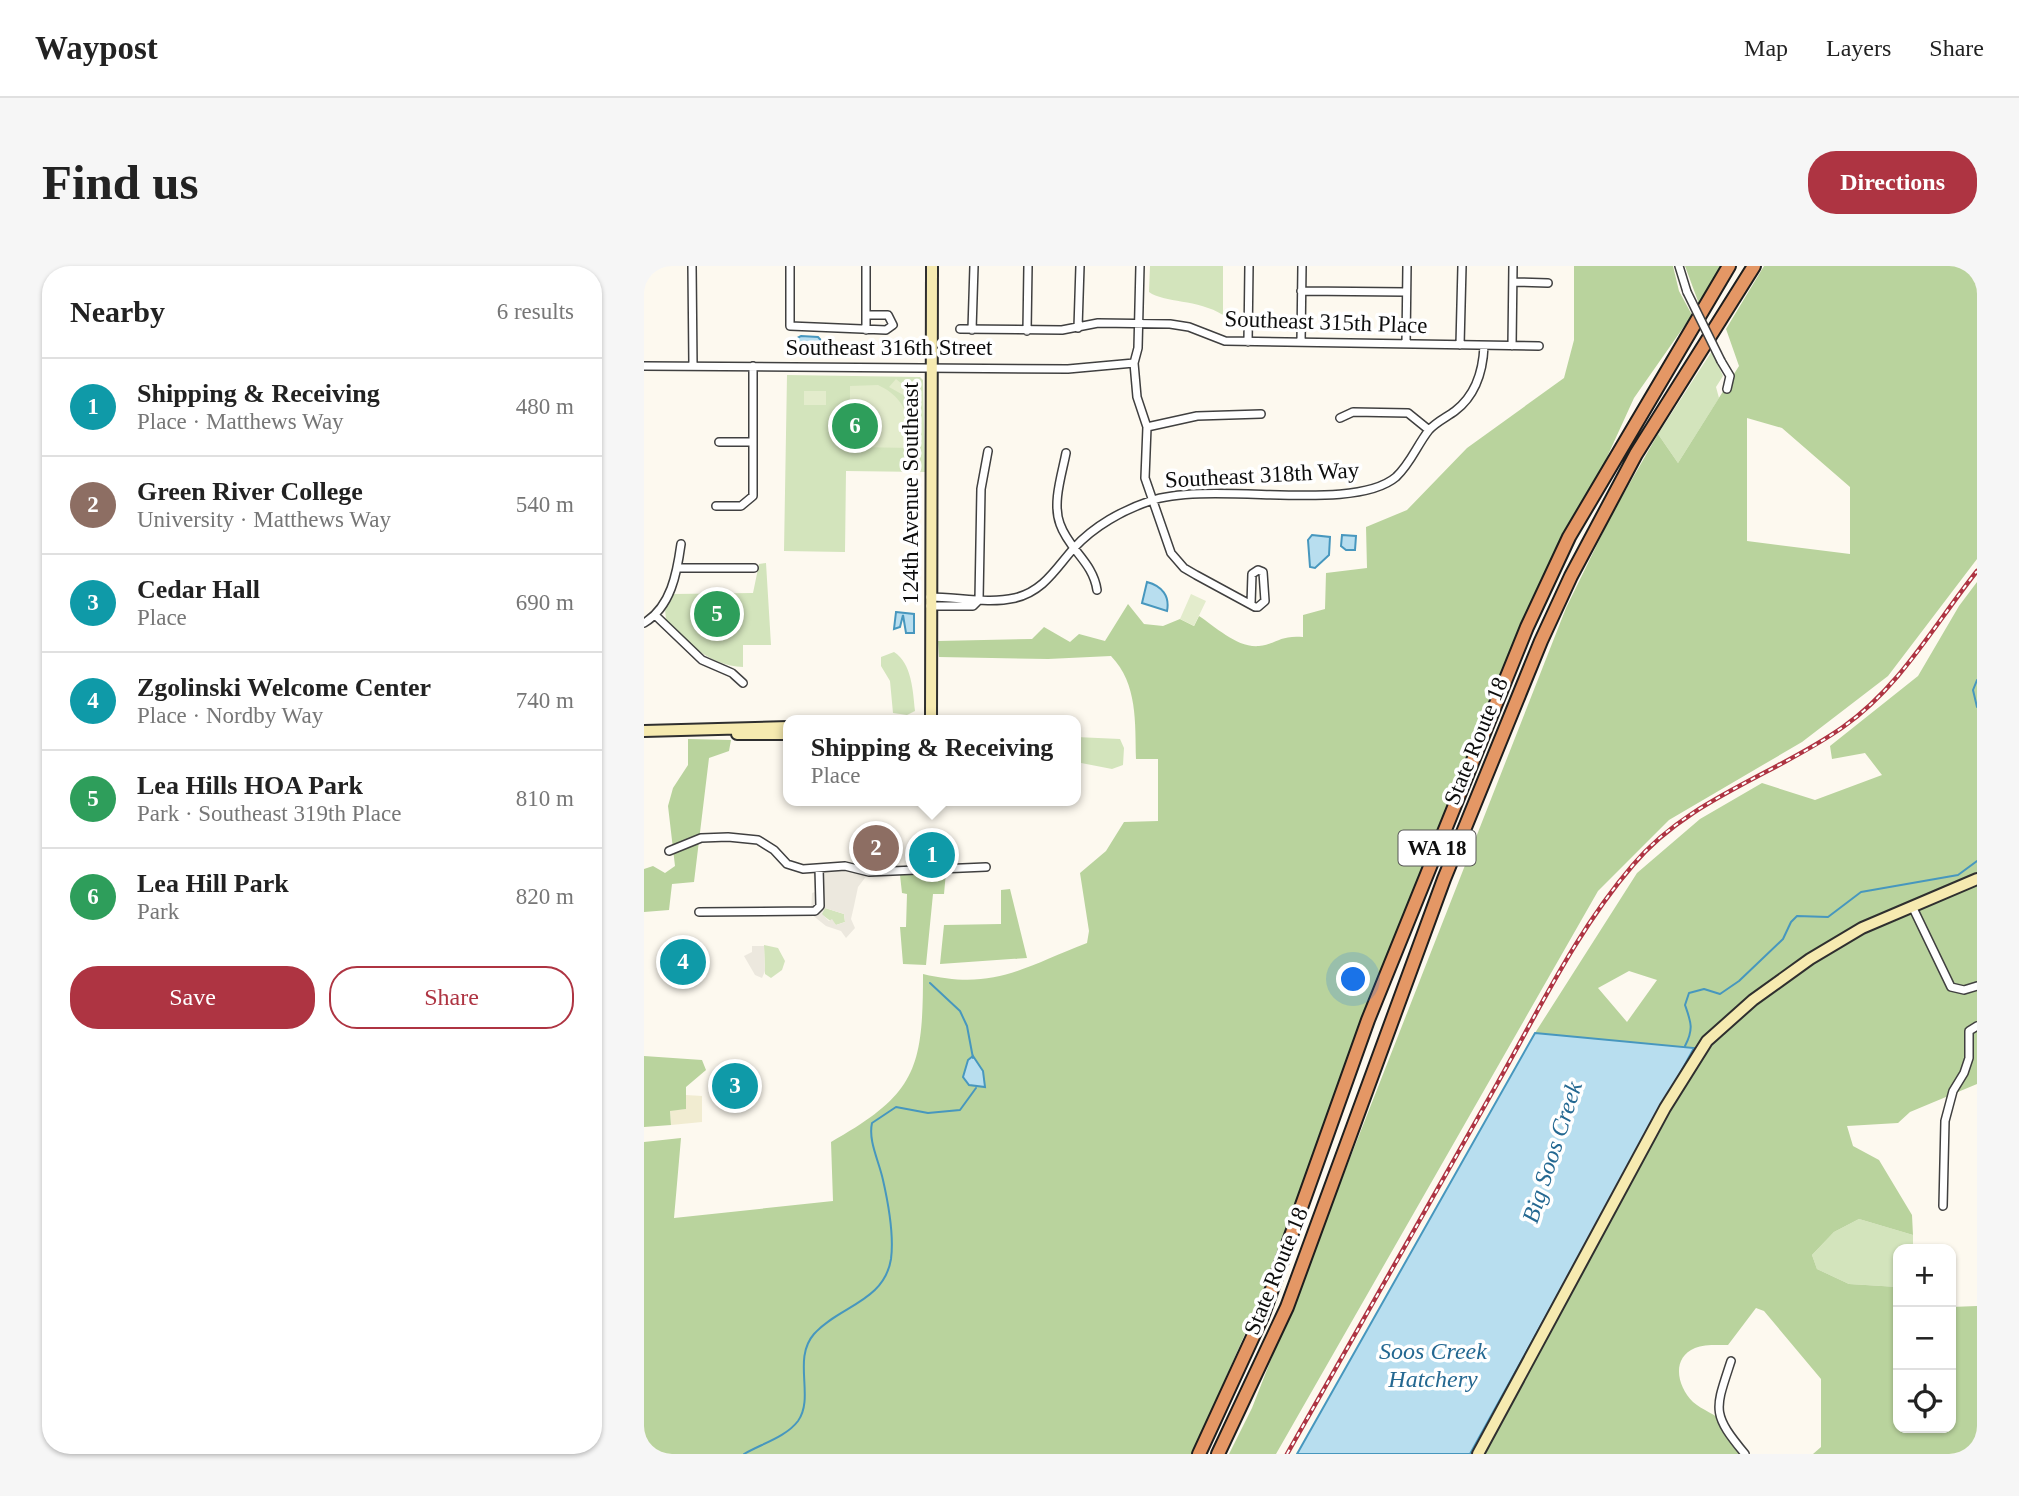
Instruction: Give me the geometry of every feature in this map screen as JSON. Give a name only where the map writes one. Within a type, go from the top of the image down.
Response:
[{"type":"highway","name":"State Route 18","points":[[1199,1454],[1267,1306],[1368,1020],[1527,627],[1569,537],[1729,266]]},
{"type":"highway","name":"State Route 18","points":[[1218,1454],[1287,1307],[1444,879],[1541,640],[1570,576],[1636,454],[1754,266]]},
{"type":"main road","name":"124th Avenue Southeast","points":[[931,715],[932,266]]},
{"type":"main road","points":[[644,731],[783,727]]},
{"type":"main road","points":[[678,731],[697,734],[783,734]]},
{"type":"main road","points":[[1478,1454],[1665,1108],[1707,1041],[1754,1000],[1810,959],[1862,928],[1977,878]]},
{"type":"street","points":[[692,266],[693,365]]},
{"type":"street","points":[[790,266],[790,326],[866,330],[889,329],[893,322],[888,315],[866,314]]},
{"type":"street","points":[[866,266],[866,330]]},
{"type":"street","points":[[972,330],[974,266]]},
{"type":"street","points":[[1027,331],[1028,266]]},
{"type":"street","points":[[1079,328],[1080,266]]},
{"type":"street","points":[[1140,266],[1139,348],[1134,363],[1137,397],[1147,427],[1145,474],[1152,500],[1168,546],[1179,563],[1251,604],[1258,607],[1265,601],[1264,575],[1258,570],[1252,575],[1251,604]]},
{"type":"street","points":[[1248,342],[1249,266]]},
{"type":"street","points":[[1301,342],[1302,266]]},
{"type":"street","points":[[1406,344],[1407,266]]},
{"type":"street","points":[[1460,345],[1462,266]]},
{"type":"street","points":[[1512,346],[1513,266]]},
{"type":"street","points":[[1679,266],[1687,292],[1730,376],[1727,389]]},
{"type":"street","points":[[1513,282],[1548,283]]},
{"type":"street","points":[[1301,291],[1406,292]]},
{"type":"street","name":"Southeast 315th Place","points":[[960,329],[1027,331],[1079,328],[1098,323],[1139,323],[1184,326],[1214,339],[1248,342],[1539,346]]},
{"type":"street","name":"Southeast 318th Way","points":[[930,601],[973,606],[979,600],[1014,598],[1031,592],[1061,567],[1075,547],[1104,523],[1152,500],[1201,493],[1348,493],[1373,490],[1401,471],[1429,430],[1462,405],[1475,386],[1482,369],[1484,345]]},
{"type":"street","name":"Southeast 316th Street","points":[[644,366],[1068,369],[1134,363]]},
{"type":"street","points":[[716,506],[741,506],[753,496],[753,366]]},
{"type":"street","points":[[1340,418],[1353,412],[1408,413],[1429,430]]},
{"type":"street","points":[[1147,427],[1197,416],[1261,414]]},
{"type":"street","points":[[719,442],[752,442]]},
{"type":"street","points":[[979,600],[981,489],[988,451]]},
{"type":"street","points":[[1066,453],[1058,515],[1061,527],[1092,568],[1097,590]]},
{"type":"street","points":[[644,622],[656,615],[678,568],[681,544]]},
{"type":"street","points":[[678,568],[754,568]]},
{"type":"street","points":[[656,615],[702,660],[732,673],[743,683]]},
{"type":"street","points":[[668,851],[701,838],[748,838],[766,844],[791,866],[845,866],[869,872],[986,867]]},
{"type":"street","points":[[699,912],[815,911],[820,906],[820,868]]},
{"type":"street","points":[[1912,906],[1951,987],[1965,990],[1977,986]]},
{"type":"street","points":[[1943,1206],[1945,1121],[1953,1091],[1969,1058],[1966,1039],[1969,1031],[1977,1026]]},
{"type":"street","points":[[1731,1361],[1718,1401],[1718,1415],[1745,1454]]},
{"type":"shaded area","points":[[851,867],[868,874],[858,887],[851,919],[855,928],[846,938],[841,931],[826,926],[811,914],[812,893],[815,892],[813,868]],"holes":[[[825,908],[844,914],[845,922],[836,925],[832,919],[829,921],[822,914]]]},
{"type":"shaded area","points":[[752,946],[764,946],[765,971],[762,978],[755,975],[744,956],[752,952]]},
{"type":"shaded area","points":[[686,1095],[702,1096],[702,1122],[671,1125],[670,1110],[686,1109]]},
{"type":"green space","points":[[1150,266],[1223,266],[1223,315],[1203,306],[1163,298],[1149,292]]},
{"type":"green space","points":[[1574,266],[1673,266],[1679,291],[1692,315],[1634,398],[1440,823],[1275,1266],[1192,1454],[644,1454],[644,1142],[681,1138],[674,1218],[833,1201],[831,1142],[881,1109],[909,1076],[921,1034],[923,974],[948,979],[989,978],[1026,968],[1087,943],[1089,931],[1080,873],[1106,851],[1124,822],[1158,821],[1158,759],[1136,759],[1131,691],[1120,667],[1111,656],[1048,659],[939,657],[938,641],[1032,639],[1044,627],[1070,642],[1079,634],[1105,641],[1128,604],[1144,624],[1163,626],[1180,619],[1194,626],[1199,616],[1227,636],[1251,646],[1265,645],[1283,638],[1303,637],[1303,615],[1325,609],[1326,573],[1367,568],[1366,527],[1407,510],[1467,448],[1564,378],[1574,340]]},
{"type":"green space","points":[[1685,266],[1722,266],[1699,304]]},
{"type":"green space","points":[[1764,266],[1977,266],[1977,559],[1888,676],[1802,742],[1669,820],[1598,891],[1276,1454],[1229,1454],[1252,1408],[1566,608],[1612,514],[1658,434],[1678,463],[1739,366],[1726,329]],"holes":[[[1747,418],[1782,428],[1850,487],[1850,554],[1747,541]]]},
{"type":"green space","points":[[1712,351],[1723,376],[1716,387],[1719,398],[1678,463],[1658,434]]},
{"type":"green space","points":[[787,375],[920,377],[923,380],[925,472],[846,471],[845,552],[784,551]]},
{"type":"green space","points":[[896,379],[902,384],[915,385],[910,400],[912,407],[918,409],[916,414],[911,412],[905,396],[889,387]]},
{"type":"green space","points":[[878,385],[901,403],[909,419],[913,448],[852,447],[850,444],[850,386]]},
{"type":"green space","points":[[804,391],[826,391],[826,405],[804,405]]},
{"type":"green space","points":[[766,563],[771,645],[743,645],[743,667],[709,658],[691,645],[666,620],[665,609],[673,594],[753,593],[759,564]]},
{"type":"green space","points":[[1977,582],[1977,874],[1967,881],[1860,925],[1704,1039],[1662,1106],[1297,1454],[1535,1033],[1637,873],[1700,819],[1762,783],[1815,800],[1882,775],[1865,753],[1832,759],[1830,746],[1918,676],[1959,606]],"holes":[[[1629,971],[1657,980],[1627,1022],[1598,988]]]},
{"type":"green space","points":[[1191,594],[1206,601],[1194,626],[1180,619]]},
{"type":"green space","points":[[894,652],[905,663],[911,678],[915,711],[907,715],[893,713],[890,681],[881,666],[881,657]]},
{"type":"green space","points":[[1081,737],[1120,739],[1124,748],[1123,765],[1112,769],[1081,763]]},
{"type":"green space","points":[[688,739],[731,740],[729,751],[709,758],[694,882],[672,884],[669,910],[644,912],[644,869],[653,866],[665,873],[675,866],[668,806],[673,788],[688,765]]},
{"type":"green space","points":[[946,872],[944,894],[933,894],[926,965],[903,964],[900,927],[906,927],[907,894],[902,893],[900,875]]},
{"type":"green space","points":[[1977,885],[1977,1084],[1910,1112],[1898,1123],[1847,1126],[1853,1146],[1879,1160],[1912,1215],[1913,1235],[1859,1219],[1834,1232],[1812,1255],[1817,1269],[1849,1284],[1893,1287],[1893,1433],[1956,1433],[1956,1307],[1977,1306],[1977,1454],[1813,1454],[1821,1447],[1821,1379],[1764,1311],[1756,1308],[1728,1345],[1695,1348],[1682,1358],[1679,1373],[1683,1388],[1693,1402],[1724,1423],[1747,1454],[1485,1454],[1670,1110],[1711,1045],[1757,1004],[1813,963],[1864,933]]},
{"type":"green space","points":[[1010,889],[1027,958],[940,964],[944,925],[1001,924],[1001,890]]},
{"type":"green space","points":[[825,908],[844,914],[845,922],[836,925],[821,914]]},
{"type":"green space","points":[[764,945],[778,948],[785,961],[782,970],[771,978],[765,974]]},
{"type":"green space","points":[[644,1056],[702,1060],[706,1070],[686,1087],[686,1109],[670,1111],[671,1125],[644,1127]]},
{"type":"green space","points":[[1859,1219],[1913,1235],[1913,1244],[1893,1244],[1893,1287],[1849,1284],[1817,1269],[1812,1255],[1834,1232]]},
{"type":"water","points":[[801,336],[818,337],[828,348],[795,349],[795,339]]},
{"type":"water","points":[[1312,535],[1330,537],[1329,555],[1315,568],[1310,567],[1308,540]]},
{"type":"water","points":[[1342,535],[1356,536],[1355,550],[1346,550],[1341,546]]},
{"type":"water","points":[[1147,582],[1164,592],[1167,611],[1142,603]]},
{"type":"water","points":[[896,612],[914,614],[914,633],[906,633],[903,615],[900,627],[894,629]]},
{"type":"water","name":"Soos Creek Hatchery","points":[[1535,1033],[1694,1048],[1470,1454],[1297,1454]]},
{"type":"water","points":[[973,1056],[983,1071],[985,1087],[969,1085],[963,1077],[968,1060]]},
{"type":"waterway","name":"Big Soos Creek","points":[[1977,680],[1973,690],[1977,707]]},
{"type":"waterway","name":"Big Soos Creek","points":[[1685,1046],[1691,1030],[1685,1005],[1689,993],[1704,989],[1720,994],[1739,981],[1783,939],[1797,916],[1828,917],[1861,892],[1958,875],[1977,861]]},
{"type":"waterway","points":[[930,983],[960,1011],[967,1026],[973,1058]]},
{"type":"waterway","points":[[744,1454],[780,1436],[798,1421],[805,1401],[805,1355],[814,1334],[870,1294],[880,1285],[887,1273],[892,1250],[889,1209],[873,1144],[872,1123],[896,1107],[928,1113],[960,1110],[976,1088]]},
{"type":"railway","points":[[1287,1454],[1576,943],[1613,890],[1655,842],[1679,822],[1733,789],[1817,744],[1864,711],[1900,674],[1977,571]]},
{"type":"place","name":"Lea Hill Park","points":[[855,426]]},
{"type":"place","name":"Lea Hills HOA Park","points":[[717,614]]},
{"type":"place","name":"Green River College","points":[[876,848]]},
{"type":"place","name":"Shipping & Receiving","points":[[932,855]]},
{"type":"place","name":"Zgolinski Welcome Center","points":[[683,962]]},
{"type":"place","name":"Cedar Hall","points":[[735,1086]]}]
